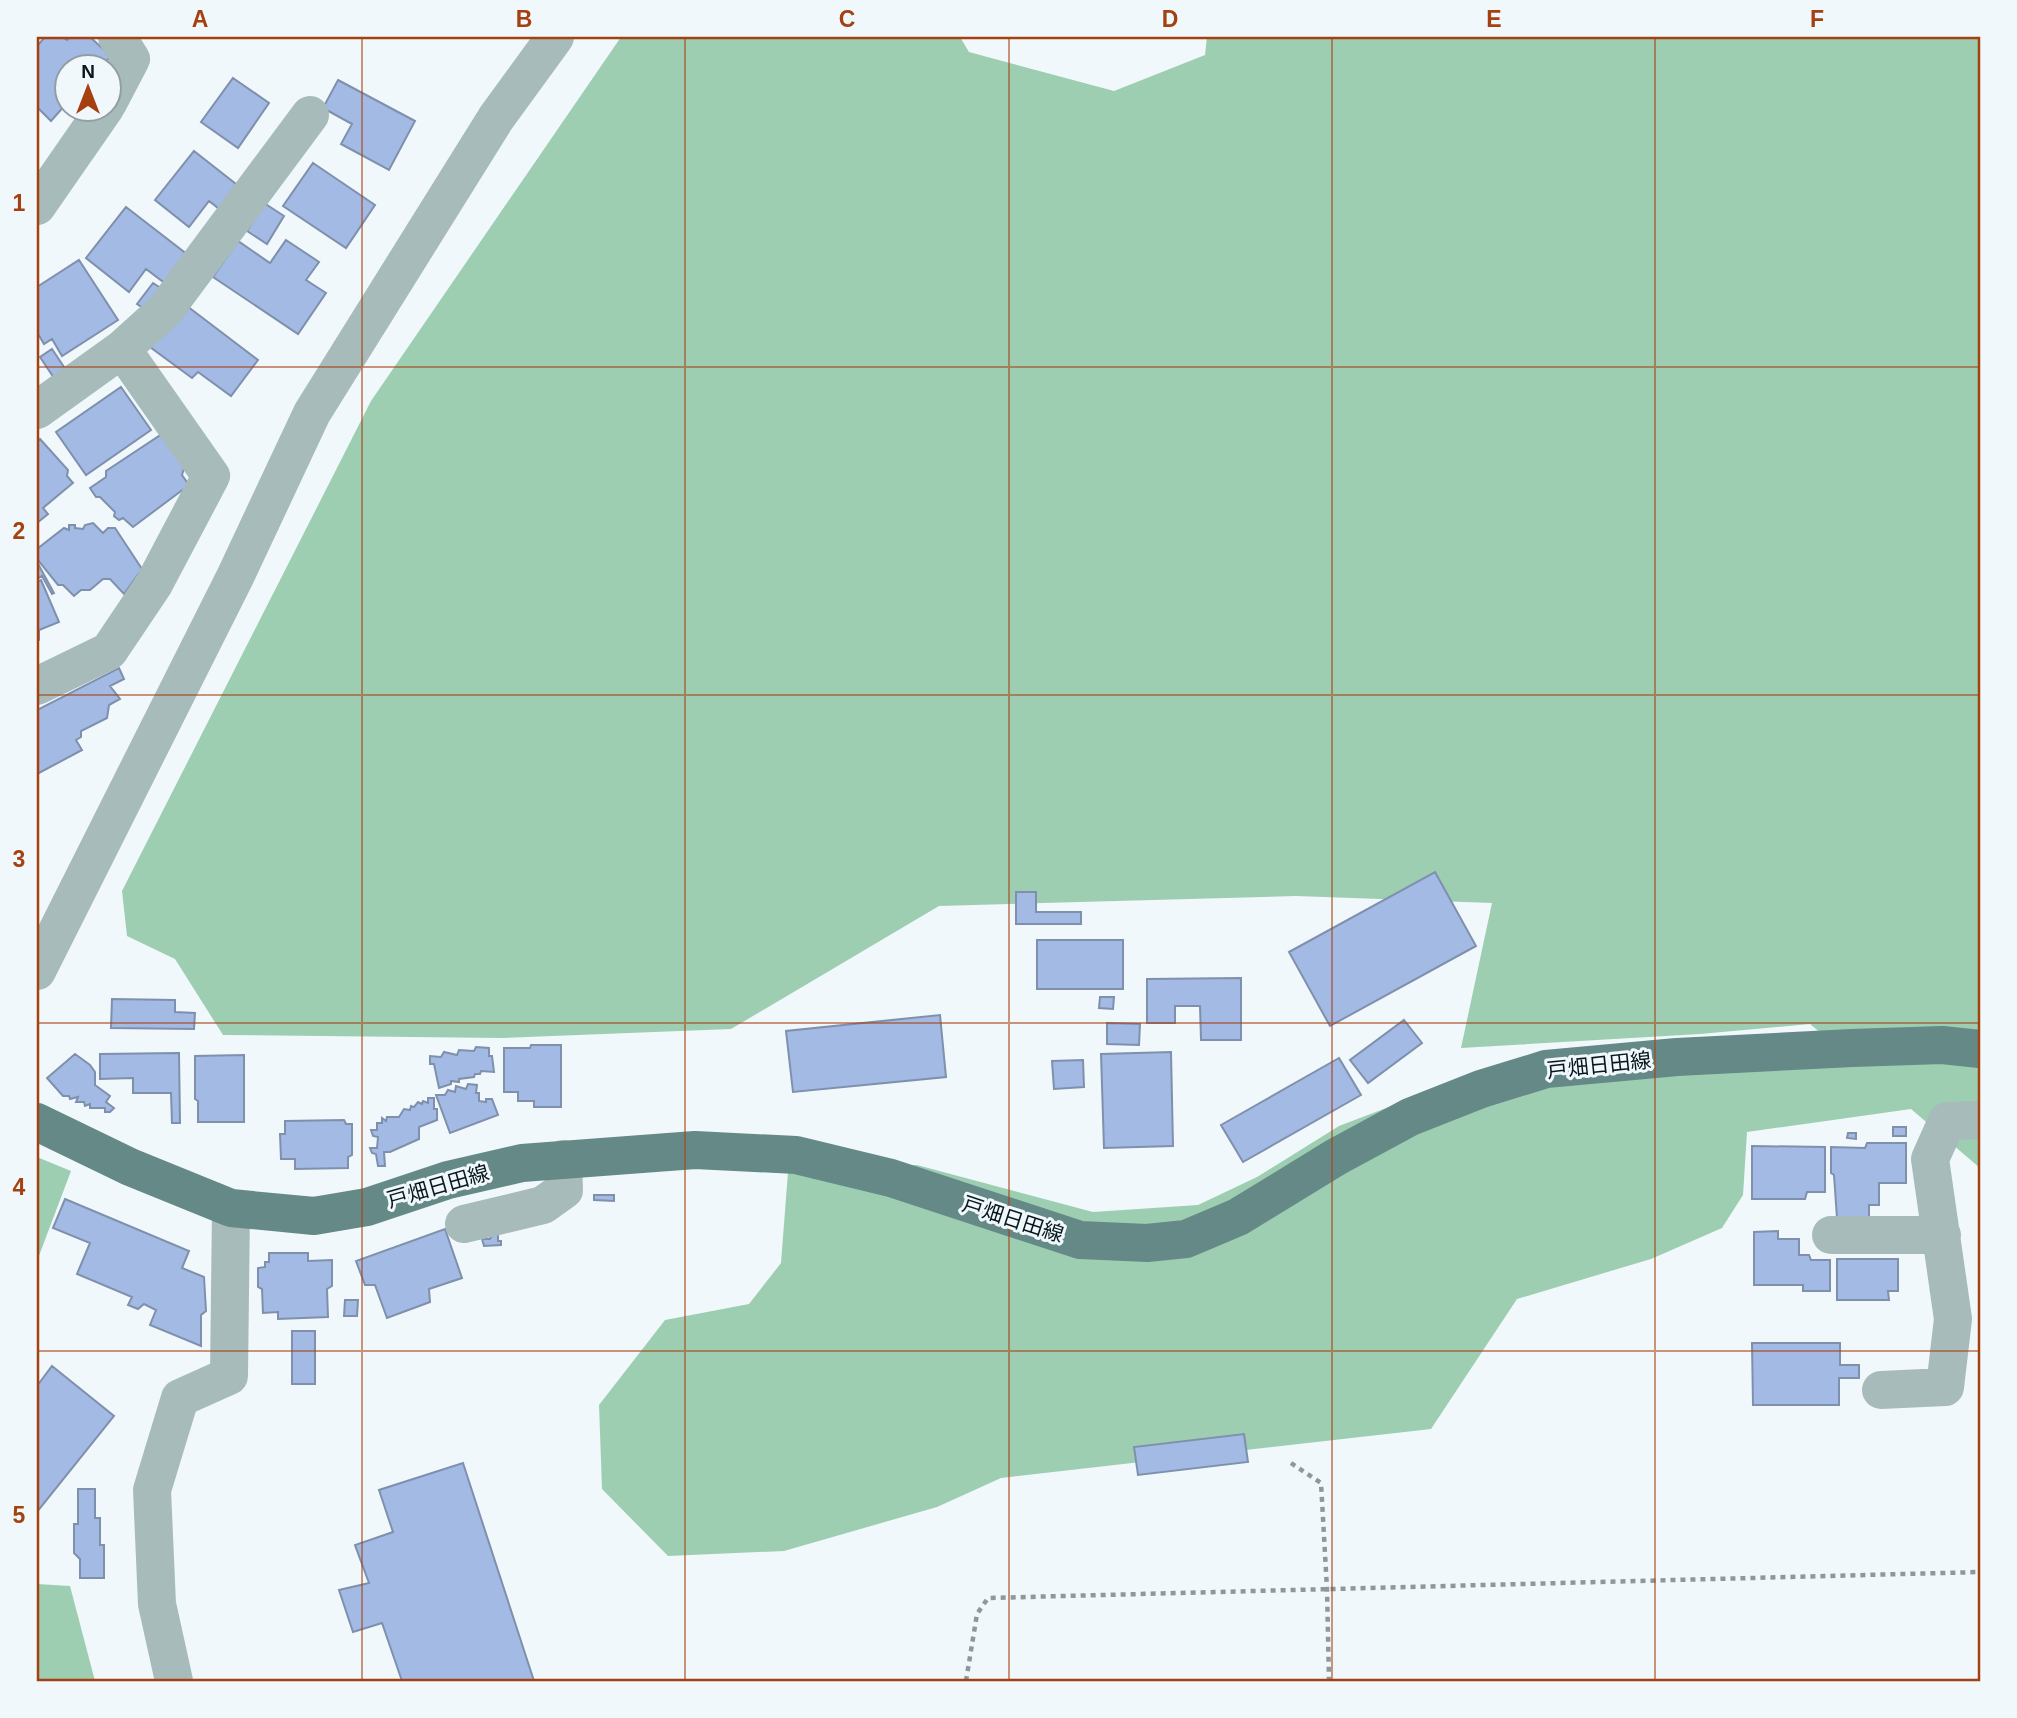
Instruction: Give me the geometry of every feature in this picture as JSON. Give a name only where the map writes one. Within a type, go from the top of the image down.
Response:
[{"type":"main road","name":"戸畑日田線","points":[[37,1122],[130,1167],[231,1208],[314,1216],[367,1207],[448,1180],[522,1163],[695,1150],[796,1155],[891,1178],[1080,1240],[1147,1243],[1186,1239],[1238,1217],[1336,1157],[1410,1117],[1481,1088],[1546,1069],[1677,1057],[1852,1048],[1942,1045],[1980,1049]]},
{"type":"street","points":[[117,37],[131,60],[122,77]]},
{"type":"street","points":[[37,971],[235,577],[312,413],[496,118],[555,37]]},
{"type":"street","points":[[37,410],[122,349],[165,310],[310,115]]},
{"type":"street","points":[[37,206],[95,122]]},
{"type":"street","points":[[37,686],[109,651],[154,584],[211,476],[122,349]]},
{"type":"street","points":[[1881,1390],[1945,1387],[1953,1319],[1930,1159],[1947,1122],[1980,1121]]},
{"type":"street","points":[[464,1224],[543,1205],[564,1190],[563,1159]]},
{"type":"street","points":[[174,1681],[157,1604],[152,1490],[180,1398],[229,1376],[231,1208]]},
{"type":"street","points":[[1831,1236],[1941,1235]]},
{"type":"path","points":[[1292,1463],[1321,1483],[1329,1681]]},
{"type":"path","points":[[966,1681],[977,1614],[988,1598],[1980,1572]]},
{"type":"green space","points":[[621,37],[960,37],[969,52],[1114,91],[1205,55],[1207,37],[1980,37],[1980,1168],[1911,1109],[1747,1132],[1743,1195],[1722,1228],[1651,1259],[1517,1299],[1431,1429],[1001,1478],[937,1507],[784,1551],[668,1556],[602,1489],[599,1405],[665,1320],[749,1304],[781,1263],[788,1172],[917,1165],[1093,1212],[1198,1205],[1257,1177],[1339,1126],[1504,1063],[1829,1040],[1810,1024],[1700,1034],[1461,1048],[1492,903],[1296,896],[939,906],[731,1029],[502,1038],[223,1035],[175,959],[127,936],[122,891],[371,401]]},
{"type":"green space","points":[[37,1157],[71,1171],[37,1261]]},
{"type":"green space","points":[[37,1584],[70,1586],[95,1681],[37,1681]]},
{"type":"building","points":[[45,37],[62,37],[67,40],[70,37],[90,37],[107,52],[52,52],[51,121],[37,107],[37,46]]},
{"type":"building","points":[[233,78],[269,103],[238,148],[201,122]]},
{"type":"building","points":[[338,80],[415,121],[389,170],[341,144],[352,124],[323,108]]},
{"type":"building","points":[[194,151],[241,188],[223,212],[209,201],[189,227],[155,200]]},
{"type":"building","points":[[313,163],[375,205],[346,248],[283,206]]},
{"type":"building","points":[[264,203],[284,216],[267,244],[247,231]]},
{"type":"building","points":[[126,207],[188,255],[166,284],[146,269],[129,292],[86,258]]},
{"type":"building","points":[[286,240],[319,262],[306,280],[326,293],[298,334],[213,277],[238,241],[270,263]]},
{"type":"building","points":[[79,260],[118,320],[62,356],[52,339],[44,344],[37,332],[37,287]]},
{"type":"building","points":[[153,283],[167,292],[152,314],[137,304]]},
{"type":"building","points":[[183,303],[258,360],[231,396],[198,372],[192,378],[150,347]]},
{"type":"building","points":[[52,349],[68,373],[56,381],[40,357]]},
{"type":"building","points":[[121,387],[151,430],[86,475],[56,432]]},
{"type":"building","points":[[162,434],[184,468],[182,475],[189,485],[133,527],[123,518],[119,520],[114,516],[115,512],[100,497],[96,497],[90,488],[106,477],[106,471]]},
{"type":"building","points":[[40,439],[68,470],[67,476],[73,483],[43,508],[48,514],[37,523],[37,442]]},
{"type":"building","points":[[93,523],[103,533],[108,528],[115,528],[142,569],[124,594],[110,579],[103,579],[90,590],[81,590],[74,596],[63,585],[58,585],[37,559],[37,549],[64,528],[69,530],[69,525],[75,525],[75,528],[83,529],[85,525]]},
{"type":"building","points":[[37,562],[54,593],[52,594],[42,576],[37,579]]},
{"type":"building","points":[[41,580],[59,622],[39,630],[37,641],[37,582]]},
{"type":"building","points":[[119,668],[124,679],[110,686],[120,699],[109,705],[107,718],[81,731],[81,737],[76,740],[82,750],[37,774],[37,710]]},
{"type":"building","points":[[1435,872],[1476,946],[1330,1026],[1289,952]]},
{"type":"building","points":[[1016,892],[1036,892],[1036,912],[1081,912],[1081,924],[1016,924]]},
{"type":"building","points":[[1037,940],[1123,940],[1123,989],[1037,989]]},
{"type":"building","points":[[1241,978],[1241,1040],[1201,1040],[1200,1006],[1175,1006],[1175,1023],[1147,1023],[1147,979]]},
{"type":"building","points":[[1100,997],[1114,997],[1113,1009],[1099,1008]]},
{"type":"building","points":[[112,999],[175,1000],[175,1012],[195,1013],[194,1029],[111,1028]]},
{"type":"building","points":[[940,1015],[946,1077],[793,1092],[786,1031]]},
{"type":"building","points":[[1404,1020],[1422,1043],[1368,1083],[1350,1060]]},
{"type":"building","points":[[1107,1023],[1140,1024],[1139,1045],[1107,1044]]},
{"type":"building","points":[[531,1045],[561,1045],[561,1107],[534,1107],[534,1101],[518,1101],[518,1092],[504,1092],[504,1048],[530,1048]]},
{"type":"building","points":[[476,1047],[489,1048],[494,1072],[481,1071],[474,1077],[459,1079],[459,1082],[451,1081],[451,1084],[439,1088],[434,1064],[430,1064],[430,1056],[441,1057],[444,1052],[457,1055],[459,1050],[474,1051]]},
{"type":"building","points":[[1171,1052],[1173,1146],[1104,1148],[1101,1054]]},
{"type":"building","points":[[179,1053],[180,1123],[172,1123],[171,1093],[133,1093],[133,1078],[100,1079],[100,1054]]},
{"type":"building","points":[[75,1054],[95,1072],[95,1085],[110,1096],[106,1102],[114,1108],[110,1112],[105,1112],[105,1108],[90,1108],[90,1104],[85,1106],[84,1102],[76,1102],[78,1097],[70,1099],[69,1096],[63,1096],[47,1078]]},
{"type":"building","points":[[244,1055],[244,1122],[198,1122],[195,1056]]},
{"type":"building","points":[[1339,1058],[1361,1095],[1243,1162],[1221,1125]]},
{"type":"building","points":[[1083,1060],[1084,1087],[1054,1089],[1052,1061]]},
{"type":"building","points":[[468,1084],[477,1085],[479,1101],[492,1099],[498,1115],[450,1133],[436,1095],[445,1095],[448,1090],[455,1092],[456,1086],[466,1089]]},
{"type":"building","points":[[428,1098],[434,1098],[437,1120],[419,1127],[419,1139],[384,1152],[385,1166],[378,1166],[376,1154],[372,1153],[370,1148],[377,1148],[378,1137],[373,1136],[371,1130],[377,1130],[377,1123],[382,1123],[382,1118],[386,1121],[387,1117],[399,1117],[404,1109],[410,1110],[411,1106],[414,1107],[418,1102],[428,1103]]},
{"type":"building","points":[[344,1120],[346,1124],[352,1124],[352,1155],[348,1157],[348,1168],[295,1169],[295,1159],[281,1159],[280,1134],[285,1134],[285,1121]]},
{"type":"building","points":[[1893,1127],[1906,1127],[1906,1136],[1893,1136]]},
{"type":"building","points":[[1848,1133],[1856,1133],[1856,1139],[1847,1138]]},
{"type":"building","points":[[1867,1143],[1906,1143],[1906,1183],[1879,1183],[1879,1205],[1869,1205],[1869,1218],[1837,1218],[1834,1175],[1831,1173],[1831,1147],[1865,1148]]},
{"type":"building","points":[[1752,1146],[1825,1147],[1825,1192],[1807,1192],[1805,1199],[1752,1199]]},
{"type":"building","points":[[594,1195],[614,1195],[614,1201],[594,1200]]},
{"type":"building","points":[[65,1199],[189,1251],[182,1268],[204,1277],[206,1311],[201,1315],[201,1346],[150,1325],[156,1310],[144,1304],[138,1309],[128,1305],[132,1297],[77,1274],[90,1243],[53,1228]]},
{"type":"building","points":[[445,1229],[462,1278],[429,1289],[430,1302],[387,1318],[375,1285],[365,1285],[356,1261]]},
{"type":"building","points":[[1778,1231],[1778,1239],[1799,1239],[1799,1255],[1809,1255],[1811,1260],[1830,1260],[1830,1291],[1803,1291],[1803,1285],[1754,1285],[1754,1232]]},
{"type":"building","points":[[492,1235],[498,1235],[501,1245],[484,1246],[482,1239],[490,1239]]},
{"type":"building","points":[[269,1253],[308,1253],[308,1261],[332,1260],[332,1286],[327,1289],[328,1317],[278,1319],[278,1312],[263,1313],[258,1268],[265,1267],[265,1262],[269,1262]]},
{"type":"building","points":[[1837,1259],[1898,1259],[1898,1291],[1888,1291],[1889,1300],[1837,1300]]},
{"type":"building","points":[[345,1300],[358,1300],[357,1316],[344,1316]]},
{"type":"building","points":[[292,1331],[315,1331],[315,1384],[292,1384]]},
{"type":"building","points":[[1752,1343],[1840,1343],[1840,1365],[1859,1365],[1859,1378],[1839,1378],[1839,1405],[1753,1405]]},
{"type":"building","points":[[52,1366],[114,1416],[37,1512],[37,1386]]},
{"type":"building","points":[[1244,1434],[1248,1462],[1138,1475],[1134,1447]]},
{"type":"building","points":[[463,1463],[534,1681],[402,1681],[382,1623],[353,1632],[339,1590],[369,1583],[355,1545],[393,1532],[379,1490]]},
{"type":"building","points":[[78,1489],[95,1489],[95,1518],[100,1518],[100,1545],[104,1545],[104,1578],[80,1578],[80,1559],[74,1553],[74,1524],[78,1524]]}]
